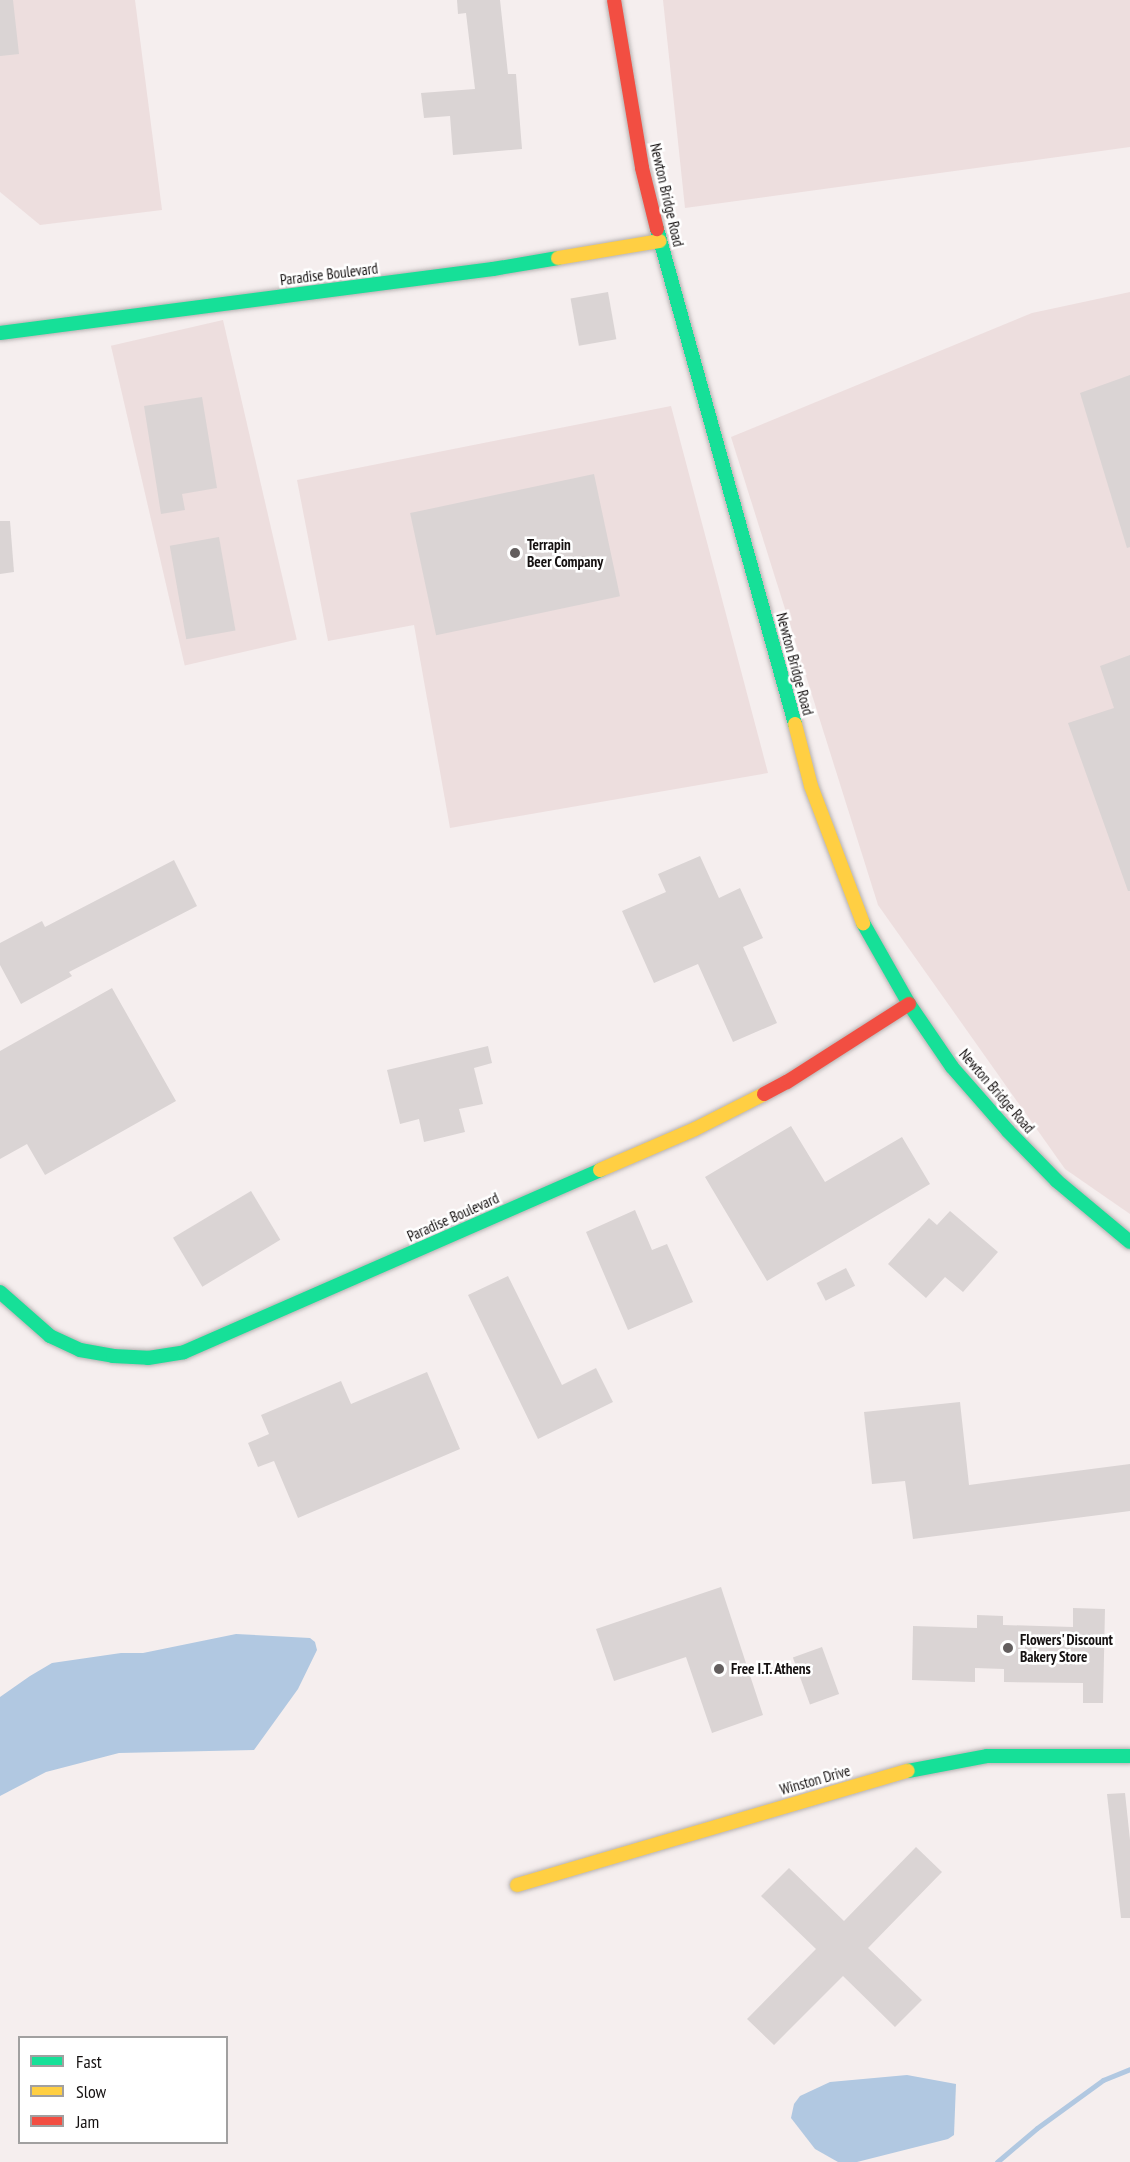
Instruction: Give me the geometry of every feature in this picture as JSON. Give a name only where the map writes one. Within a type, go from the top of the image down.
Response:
[{"type":"street","name":"Newton Bridge Road","points":[[614,0],[642,168],[660,241],[758,585],[811,786],[862,920],[909,1004],[952,1067],[1008,1131],[1057,1181],[1130,1242]]},
{"type":"street","name":"Paradise Boulevard","points":[[0,333],[493,269],[660,241]]},
{"type":"street","name":"Paradise Boulevard","points":[[0,1292],[50,1336],[80,1350],[113,1356],[148,1358],[184,1352],[221,1338],[701,1125],[787,1082],[909,1004]]},
{"type":"street","name":"Winston Drive","points":[[518,1885],[930,1765],[987,1756],[1130,1756]]},
{"type":"shaded area","points":[[0,0],[135,0],[162,210],[40,225],[0,192]]},
{"type":"shaded area","points":[[663,0],[1130,0],[1130,147],[685,208]]},
{"type":"shaded area","points":[[1130,292],[1130,1214],[1065,1169],[878,905],[731,437],[1032,313]]},
{"type":"shaded area","points":[[223,320],[297,640],[185,665],[111,346]]},
{"type":"shaded area","points":[[671,406],[768,773],[450,828],[414,625],[328,641],[297,480]]},
{"type":"water","points":[[236,1634],[310,1638],[315,1642],[317,1650],[298,1689],[254,1750],[119,1753],[46,1772],[0,1796],[0,1697],[30,1676],[52,1663],[121,1653],[143,1653]]},
{"type":"water","points":[[907,2075],[956,2084],[954,2135],[948,2139],[857,2162],[838,2162],[815,2149],[791,2118],[794,2104],[800,2096],[830,2082]]},
{"type":"building","points":[[0,0],[13,0],[19,54],[0,56]]},
{"type":"building","points":[[457,0],[500,0],[508,74],[516,74],[522,149],[453,155],[450,116],[424,118],[421,93],[475,89],[466,13],[458,14]]},
{"type":"building","points":[[608,292],[616,339],[579,346],[571,299]]},
{"type":"building","points":[[1130,375],[1130,547],[1127,548],[1080,393]]},
{"type":"building","points":[[202,397],[217,488],[182,494],[185,510],[161,514],[144,406]]},
{"type":"building","name":"Terrapin Beer Company","points":[[594,474],[620,596],[436,635],[410,513]]},
{"type":"building","points":[[0,521],[10,521],[14,572],[0,574]]},
{"type":"building","points":[[219,537],[235,631],[186,639],[170,546]]},
{"type":"building","points":[[1130,655],[1130,891],[1128,891],[1068,723],[1114,708],[1100,666]]},
{"type":"building","points":[[700,856],[719,898],[740,888],[763,938],[743,947],[777,1023],[733,1042],[698,964],[654,983],[622,911],[666,892],[658,874]]},
{"type":"building","points":[[174,860],[197,906],[69,972],[72,976],[21,1004],[0,965],[0,943],[42,921],[45,927]]},
{"type":"building","points":[[112,988],[176,1101],[45,1175],[27,1144],[0,1159],[0,1051]]},
{"type":"building","points":[[488,1046],[492,1063],[474,1068],[483,1104],[459,1109],[465,1132],[424,1142],[419,1119],[400,1124],[387,1070]]},
{"type":"building","points":[[791,1126],[825,1182],[902,1137],[930,1184],[767,1281],[705,1177]]},
{"type":"building","points":[[251,1191],[280,1240],[202,1287],[173,1238]]},
{"type":"building","points":[[635,1210],[652,1250],[667,1244],[693,1302],[628,1330],[586,1232]]},
{"type":"building","points":[[950,1211],[998,1252],[963,1292],[945,1277],[926,1298],[888,1264],[929,1218],[937,1225]]},
{"type":"building","points":[[846,1268],[855,1286],[826,1301],[817,1283]]},
{"type":"building","points":[[508,1276],[562,1385],[596,1368],[613,1402],[538,1439],[468,1295]]},
{"type":"building","points":[[427,1372],[460,1449],[298,1518],[274,1461],[258,1467],[248,1443],[269,1434],[261,1415],[341,1381],[351,1404]]},
{"type":"building","points":[[960,1402],[969,1485],[1130,1464],[1130,1511],[913,1539],[905,1481],[872,1484],[864,1412]]},
{"type":"building","name":"Free I.T. Athens","points":[[721,1587],[763,1715],[712,1733],[686,1657],[614,1681],[596,1629]]},
{"type":"building","name":"Flowers' Discount Bakery Store","points":[[1073,1608],[1105,1609],[1103,1703],[1083,1703],[1083,1683],[1004,1682],[1004,1669],[975,1668],[975,1682],[912,1680],[913,1626],[977,1628],[977,1615],[1003,1616],[1003,1625],[1073,1627]]},
{"type":"building","points":[[822,1647],[839,1694],[810,1705],[793,1658]]},
{"type":"building","points":[[1125,1793],[1130,1840],[1130,1918],[1121,1918],[1107,1794]]},
{"type":"building","points":[[916,1847],[942,1872],[868,1948],[922,2000],[895,2027],[843,1976],[774,2045],[747,2019],[816,1949],[761,1896],[789,1868],[844,1921]]},
{"type":"waterway","points":[[997,2162],[1037,2128],[1103,2080],[1130,2069]]},
{"type":"traffic: fast","points":[[657,229],[795,724]]},
{"type":"traffic: fast","points":[[0,333],[493,269],[558,258]]},
{"type":"traffic: fast","points":[[863,923],[909,1004],[952,1067],[1008,1131],[1057,1181],[1130,1242]]},
{"type":"traffic: fast","points":[[0,1292],[50,1336],[80,1350],[113,1356],[148,1358],[184,1352],[600,1170]]},
{"type":"traffic: fast","points":[[908,1771],[987,1756],[1130,1756]]},
{"type":"traffic: slow","points":[[558,258],[660,241]]},
{"type":"traffic: slow","points":[[795,724],[811,786],[863,923]]},
{"type":"traffic: slow","points":[[600,1170],[695,1129],[764,1094]]},
{"type":"traffic: slow","points":[[517,1885],[908,1771]]},
{"type":"traffic: jam","points":[[614,0],[642,168],[657,229]]},
{"type":"traffic: jam","points":[[764,1094],[787,1082],[909,1004]]},
{"type":"place","name":"Terrapin Beer Company","points":[[515,553]]},
{"type":"place","name":"Flowers' Discount Bakery Store","points":[[1008,1648]]},
{"type":"place","name":"Free I.T. Athens","points":[[719,1669]]}]
